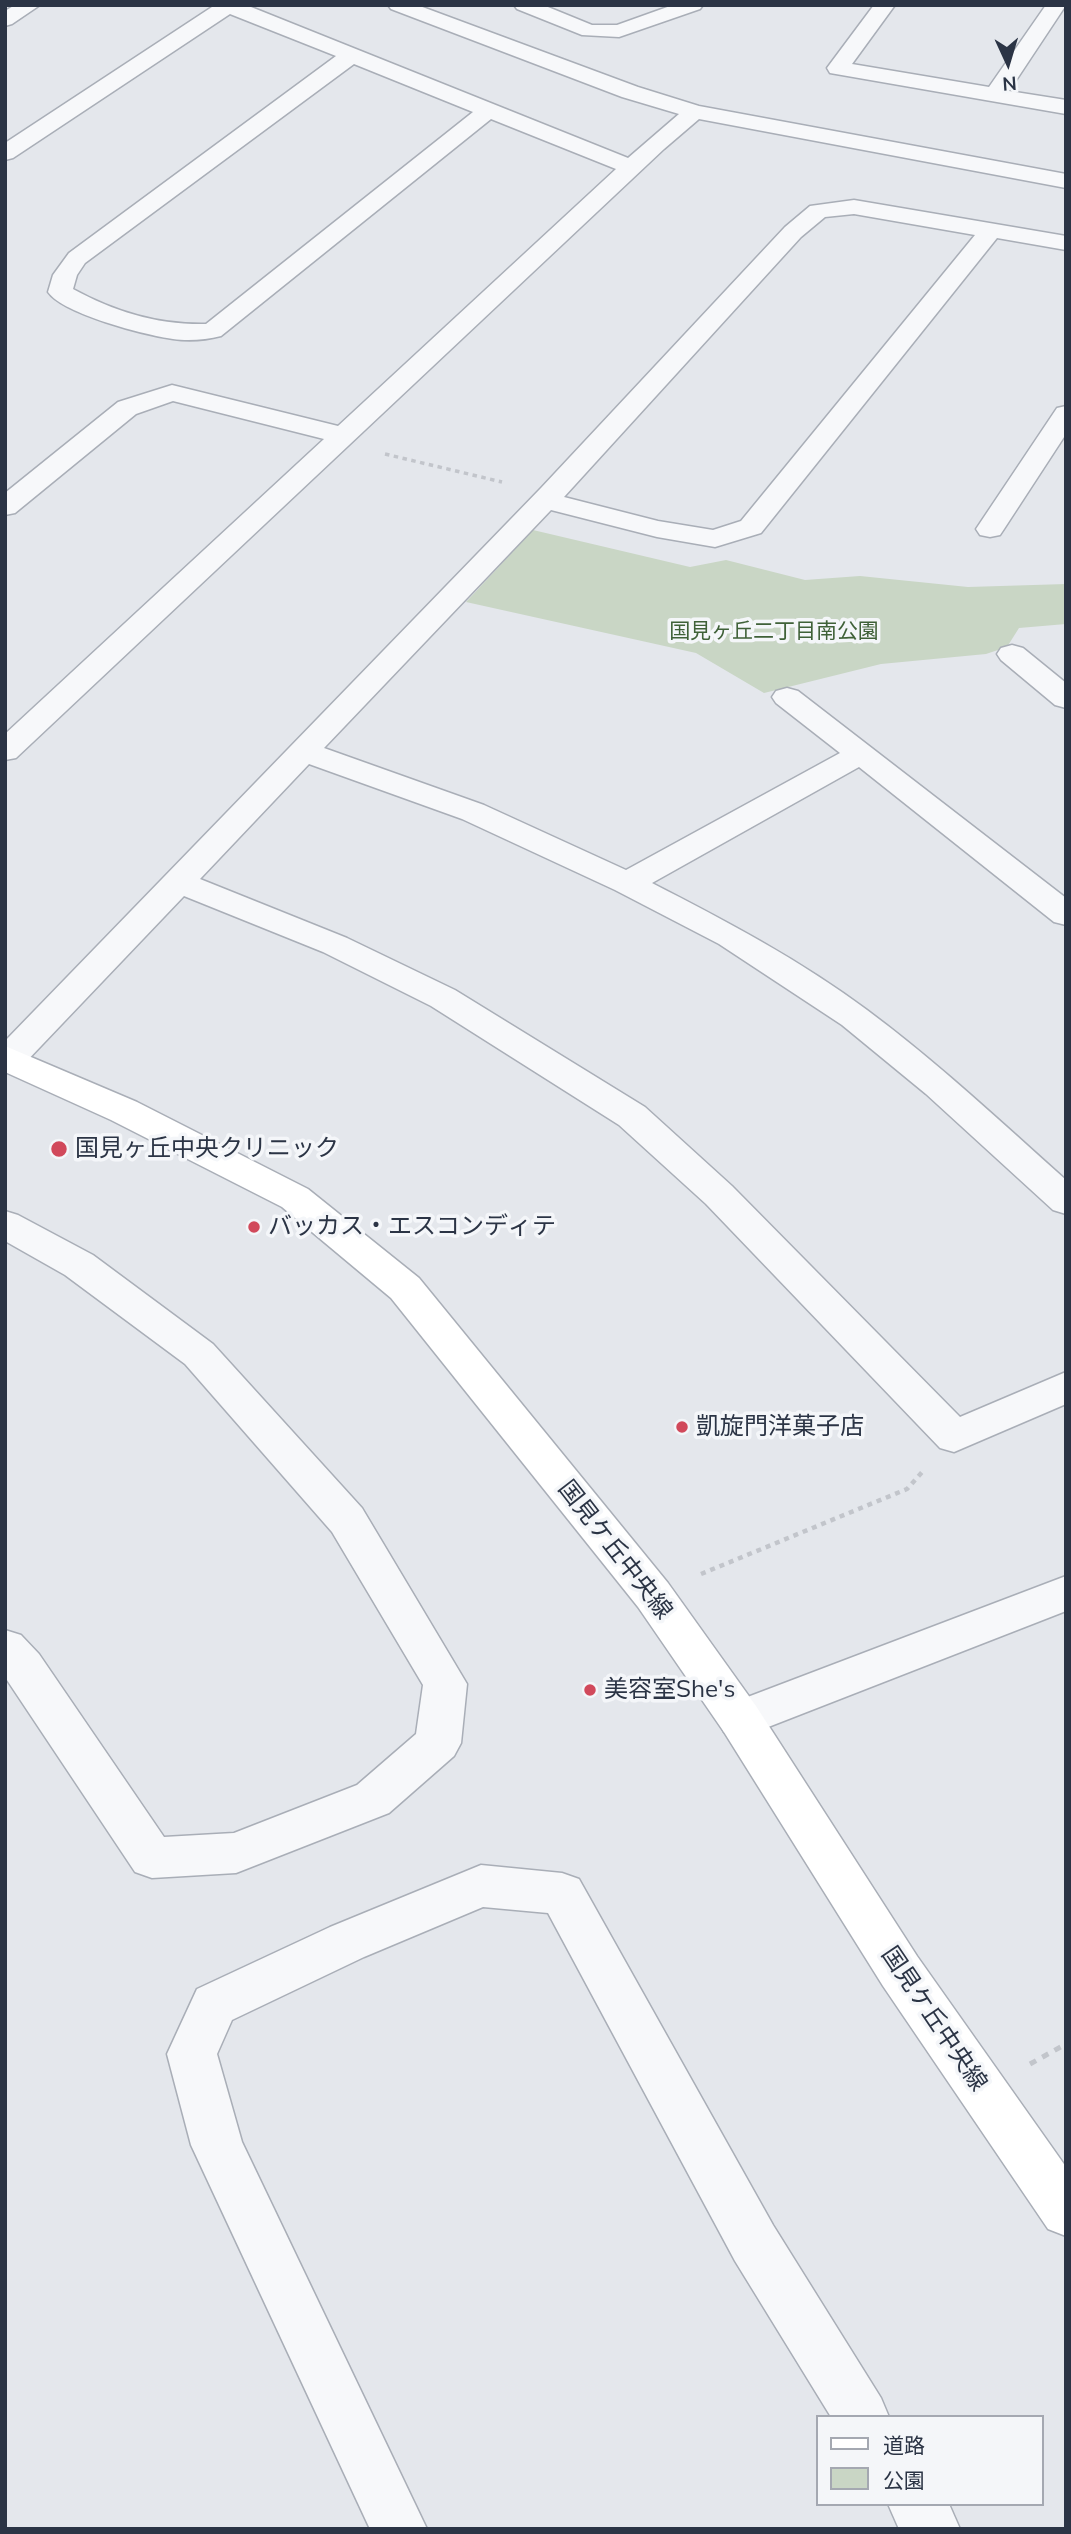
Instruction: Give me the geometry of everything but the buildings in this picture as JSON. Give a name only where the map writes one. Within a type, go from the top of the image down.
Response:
[{"type":"street","points":[[5,20],[30,5]]},
{"type":"street","points":[[5,153],[228,5],[633,168]]},
{"type":"street","points":[[398,5],[630,92],[695,112],[1066,181]]},
{"type":"street","points":[[524,5],[589,31],[620,31],[692,5]]},
{"type":"street","points":[[885,5],[838,68],[1066,107]]},
{"type":"street","points":[[995,95],[1056,5]]},
{"type":"street","points":[[496,42],[554,17]]},
{"type":"street","points":[[352,55],[77,258],[65,275],[61,292],[90,308],[141,325],[175,332],[212,331],[489,110]]},
{"type":"street","points":[[5,751],[656,144],[695,112]]},
{"type":"street","points":[[7,1059],[547,497],[793,232],[818,211],[854,206],[1066,243]]},
{"type":"street","points":[[547,497],[657,529],[715,539],[751,527],[991,230]]},
{"type":"street","points":[[5,507],[127,408],[172,393],[341,439]]},
{"type":"street","points":[[990,529],[1066,414]]},
{"type":"street","points":[[1012,654],[1066,699]]},
{"type":"street","points":[[786,697],[1066,915]]},
{"type":"street","points":[[303,751],[473,812],[627,883],[731,937],[854,1017],[939,1086],[1066,1201]]},
{"type":"street","points":[[627,883],[860,754]]},
{"type":"street","points":[[178,882],[335,945],[443,998],[632,1116],[777,1254],[954,1437],[1066,1387]]},
{"type":"street","name":"国見ケ丘中央線","points":[[7,1059],[124,1111],[295,1198],[405,1288],[653,1595],[740,1719],[900,1971],[1066,2211]]},
{"type":"street","points":[[5,1224],[79,1265],[199,1354],[347,1520],[445,1684],[438,1742],[373,1799],[236,1853],[152,1858],[23,1667],[5,1648]]},
{"type":"street","points":[[740,1719],[1066,1593]]},
{"type":"street","points":[[399,2529],[217,2145],[192,2054],[214,2005],[347,1942],[481,1886],[562,1894],[754,2243],[861,2415]]},
{"type":"street","points":[[917,2506],[932,2529]]},
{"type":"path","points":[[341,439],[547,497]]},
{"type":"path","points":[[653,1595],[907,1489],[954,1437]]},
{"type":"green space","name":"国見ヶ丘二丁目南公園","points":[[533,530],[690,567],[726,560],[805,580],[860,576],[968,587],[1066,584],[1066,624],[1019,628],[1007,647],[986,654],[881,664],[764,693],[696,653],[466,602]]},
{"type":"place","name":"国見ヶ丘中央クリニック","points":[[59,1149]]},
{"type":"place","name":"バッカス・エスコンディテ","points":[[254,1227]]},
{"type":"place","name":"凱旋門洋菓子店","points":[[682,1427]]},
{"type":"place","name":"美容室She's","points":[[590,1690]]}]
